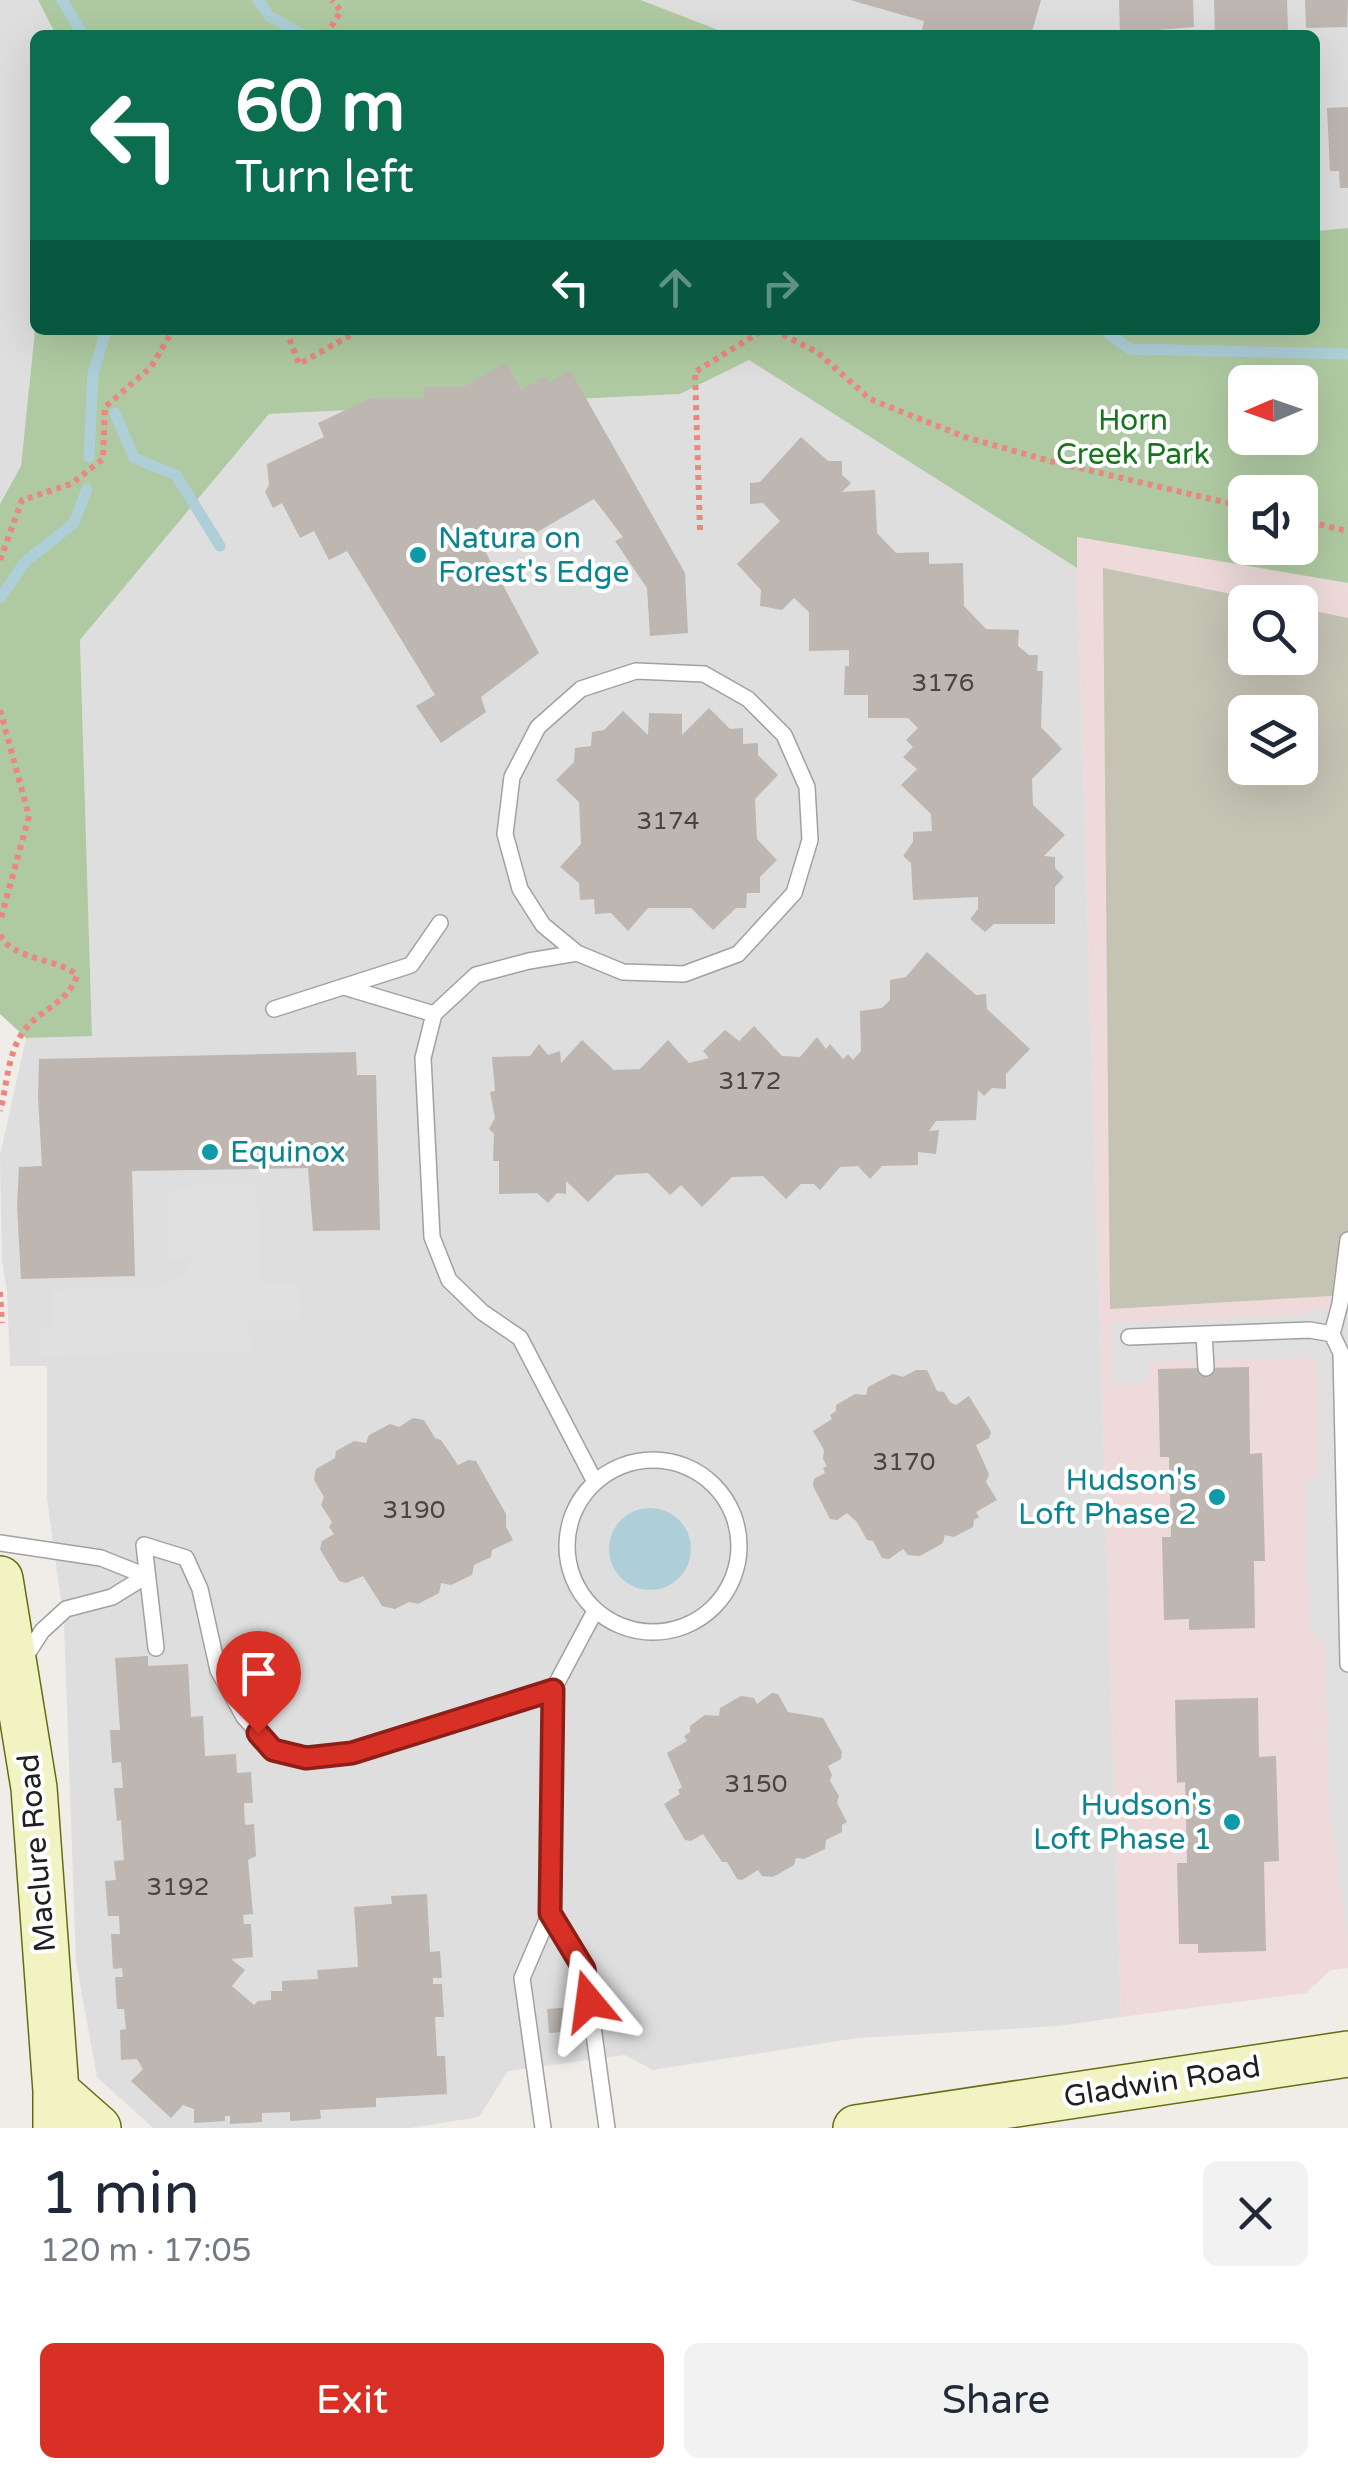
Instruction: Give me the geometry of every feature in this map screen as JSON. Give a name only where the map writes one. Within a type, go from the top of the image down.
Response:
[{"type":"main road","name":"Maclure Road","points":[[0,1579],[34,1788],[56,2109]]},
{"type":"main road","name":"Gladwin Road","points":[[856,2128],[1348,2054]]},
{"type":"main road","points":[[56,2109],[98,2128]]},
{"type":"lane","points":[[576,953],[543,924],[520,889],[505,834],[512,778],[538,727],[582,690],[636,671],[704,674],[748,699],[784,736],[807,787],[810,840],[794,893],[738,954],[684,974],[623,972],[576,953],[476,975],[434,1014],[423,1058],[432,1237],[448,1280],[482,1312],[520,1338],[594,1480]]},
{"type":"lane","points":[[274,1009],[411,965],[440,923]]},
{"type":"lane","points":[[344,987],[434,1014]]},
{"type":"lane","points":[[1348,1240],[1332,1334],[1341,1354],[1348,1664]]},
{"type":"lane","points":[[1129,1337],[1310,1330],[1332,1334]]},
{"type":"lane","points":[[1204,1334],[1206,1368]]},
{"type":"lane","points":[[669,1459],[705,1475],[732,1508],[740,1553],[728,1590],[704,1617],[670,1632],[632,1631],[594,1611],[570,1572],[568,1522],[594,1480],[634,1460],[669,1459]]},
{"type":"lane","points":[[0,1543],[101,1558],[146,1576]]},
{"type":"lane","points":[[156,1648],[144,1545],[186,1558],[200,1589],[218,1670],[244,1717],[273,1750],[306,1758],[352,1753],[553,1690]]},
{"type":"lane","points":[[16,1670],[42,1631],[66,1609],[112,1597],[146,1576]]},
{"type":"lane","points":[[544,2128],[522,1978],[550,1913],[553,1690],[594,1611]]},
{"type":"lane","points":[[550,1913],[584,1969],[608,2128]]},
{"type":"path","points":[[329,30],[341,11],[332,0]]},
{"type":"path","points":[[0,560],[22,500],[71,484],[103,459],[105,407],[152,368],[169,335]]},
{"type":"path","points":[[288,335],[299,364],[351,335]]},
{"type":"path","points":[[700,530],[695,372],[755,335]]},
{"type":"path","points":[[784,335],[816,352],[870,398],[965,437],[1050,462],[1228,503]]},
{"type":"path","points":[[1318,524],[1348,531]]},
{"type":"path","points":[[0,710],[29,816],[0,922]]},
{"type":"path","points":[[0,936],[11,948],[68,968],[77,976],[66,996],[28,1025],[12,1048],[0,1112]]},
{"type":"path","points":[[0,1292],[2,1324]]},
{"type":"shaded area","points":[[0,0],[38,0],[53,30],[30,30],[30,335],[34,335],[21,466],[0,504]]},
{"type":"shaded area","points":[[641,0],[1348,0],[1348,228],[1320,231],[1320,30],[718,30]]},
{"type":"shaded area","points":[[749,359],[1077,568],[1121,2017],[1058,2026],[857,2038],[653,2070],[625,2055],[508,2071],[479,2117],[410,2128],[153,2128],[97,2077],[76,1962],[64,1623],[47,1498],[47,1366],[10,1366],[2,1261],[0,1155],[26,1038],[92,1035],[80,640],[269,414],[680,394]]},
{"type":"shaded area","points":[[1076,536],[1348,583],[1348,1968],[1331,1970],[1306,1993],[1121,2017]]},
{"type":"shaded area","points":[[1103,568],[1228,593],[1228,675],[1318,675],[1318,612],[1348,618],[1348,1295],[1110,1309]]},
{"type":"shaded area","points":[[257,1182],[260,1283],[300,1283],[301,1319],[249,1321],[250,1351],[39,1356],[39,1330],[53,1325],[52,1290],[162,1287],[184,1275],[192,1258],[169,1259],[167,1190],[195,1189],[196,1184]]},
{"type":"shaded area","points":[[1314,1309],[1348,1311],[1348,1943],[1329,1806],[1325,1648],[1323,1638],[1309,1631],[1305,1484],[1318,1475],[1318,1363],[1308,1358],[1152,1362],[1148,1366],[1148,1382],[1112,1384],[1111,1323],[1301,1315]]},
{"type":"green space","points":[[38,0],[641,0],[718,30],[53,30]]},
{"type":"green space","name":"Horn Creek Park","points":[[1348,228],[1348,583],[1242,565],[1318,565],[1318,475],[1228,475],[1228,563],[1077,537],[1077,568],[749,360],[680,394],[269,414],[80,640],[92,1036],[26,1038],[0,1014],[0,504],[21,466],[34,335],[1320,335],[1320,231]]},
{"type":"water","points":[[642,1508],[658,1508],[673,1514],[685,1526],[691,1549],[685,1572],[673,1584],[658,1590],[642,1590],[627,1584],[615,1572],[609,1557],[609,1541],[615,1526],[627,1514]]},
{"type":"building","points":[[850,0],[1041,0],[1032,30],[922,30],[924,21]]},
{"type":"building","points":[[1119,0],[1193,0],[1194,27],[1120,30]]},
{"type":"building","points":[[1214,0],[1287,0],[1288,30],[1215,30]]},
{"type":"building","points":[[1305,0],[1348,0],[1347,27],[1306,28]]},
{"type":"building","points":[[1348,107],[1348,188],[1340,188],[1339,171],[1330,171],[1327,108]]},
{"type":"building","name":"Natura on Forest's Edge","points":[[505,363],[521,390],[545,376],[549,383],[570,370],[685,573],[688,633],[650,636],[647,588],[615,541],[623,537],[594,499],[515,545],[506,535],[484,549],[539,653],[481,697],[486,712],[441,743],[416,706],[435,695],[347,551],[329,560],[314,531],[300,538],[282,503],[273,508],[265,492],[269,485],[267,464],[324,437],[318,423],[371,398],[424,398],[424,387],[464,387]]},
{"type":"building","points":[[801,437],[828,461],[842,461],[842,475],[851,483],[842,492],[875,490],[877,533],[896,553],[929,552],[929,564],[963,563],[964,606],[986,629],[1019,630],[1018,646],[1029,655],[1038,655],[1037,671],[1043,671],[1041,727],[1062,749],[1032,779],[1033,805],[1065,835],[1044,856],[1055,857],[1055,868],[1064,877],[1055,887],[1055,924],[994,924],[985,932],[970,919],[978,909],[978,897],[913,900],[911,863],[903,856],[913,842],[913,832],[932,831],[931,814],[901,785],[917,769],[903,757],[913,747],[906,740],[918,728],[908,718],[868,718],[868,695],[844,695],[849,650],[809,651],[809,612],[794,598],[782,610],[760,606],[761,590],[737,564],[780,521],[763,503],[750,504],[750,483],[760,482]]},
{"type":"building","points":[[709,708],[730,729],[743,728],[743,744],[758,743],[758,755],[778,775],[755,799],[757,839],[777,860],[760,877],[760,893],[747,893],[746,908],[736,908],[713,930],[691,908],[648,908],[628,931],[611,913],[595,914],[594,899],[580,900],[579,883],[560,867],[581,844],[579,802],[556,780],[574,762],[575,748],[591,746],[592,732],[604,730],[623,711],[648,735],[649,713],[682,714],[682,735]]},
{"type":"building","points":[[927,952],[976,995],[986,994],[987,1009],[1030,1049],[1006,1074],[1006,1089],[992,1088],[984,1096],[978,1090],[976,1120],[936,1121],[929,1131],[939,1130],[936,1154],[918,1152],[918,1165],[882,1166],[870,1179],[858,1166],[840,1167],[820,1190],[814,1184],[801,1184],[786,1199],[763,1176],[732,1177],[702,1207],[681,1185],[670,1195],[648,1173],[616,1175],[588,1202],[566,1181],[566,1194],[557,1193],[548,1203],[537,1193],[499,1194],[499,1161],[493,1161],[494,1134],[489,1129],[495,1118],[490,1092],[495,1091],[492,1057],[530,1056],[539,1044],[548,1055],[560,1051],[561,1063],[582,1040],[614,1070],[640,1069],[668,1040],[689,1063],[709,1058],[703,1051],[725,1030],[739,1041],[754,1026],[782,1056],[800,1057],[817,1037],[826,1049],[830,1044],[843,1059],[848,1054],[853,1060],[861,1051],[860,1011],[882,1008],[890,1000],[890,980],[906,977]]},
{"type":"building","name":"Equinox","points":[[356,1052],[357,1075],[376,1075],[380,1230],[313,1231],[308,1168],[132,1171],[135,1276],[21,1279],[19,1167],[42,1166],[39,1059]]},
{"type":"building","name":"Hudson's Loft Phase 2","points":[[1249,1367],[1250,1454],[1262,1453],[1265,1561],[1254,1561],[1255,1628],[1189,1630],[1189,1619],[1164,1620],[1162,1537],[1171,1537],[1169,1457],[1160,1457],[1158,1369]]},
{"type":"building","points":[[916,1370],[927,1370],[937,1391],[944,1392],[956,1405],[969,1396],[991,1432],[989,1438],[976,1445],[989,1474],[986,1482],[997,1500],[976,1512],[979,1517],[973,1527],[954,1537],[945,1535],[943,1543],[920,1556],[908,1555],[903,1549],[889,1559],[882,1558],[873,1541],[867,1540],[847,1513],[837,1520],[830,1519],[813,1486],[814,1479],[825,1473],[823,1468],[827,1466],[824,1450],[813,1431],[832,1419],[830,1415],[836,1411],[836,1405],[855,1394],[866,1395],[868,1387],[893,1374],[903,1377]]},
{"type":"building","points":[[413,1418],[424,1420],[458,1465],[476,1461],[506,1514],[506,1527],[513,1540],[474,1565],[472,1575],[451,1585],[441,1583],[439,1593],[418,1604],[409,1602],[395,1609],[382,1606],[363,1576],[346,1583],[339,1581],[320,1549],[322,1541],[334,1534],[329,1527],[332,1522],[321,1505],[324,1497],[314,1480],[316,1469],[335,1458],[336,1451],[354,1441],[366,1443],[369,1435],[390,1424],[399,1427]]},
{"type":"building","points":[[148,1656],[148,1666],[188,1664],[191,1717],[203,1716],[205,1756],[236,1754],[237,1773],[251,1772],[253,1803],[244,1803],[245,1825],[254,1824],[256,1856],[248,1860],[253,1914],[243,1915],[244,1924],[251,1924],[253,1957],[231,1959],[245,1970],[232,1986],[254,2005],[271,2000],[271,1991],[282,1991],[282,1981],[318,1979],[317,1970],[358,1967],[354,1907],[392,1904],[391,1896],[427,1894],[430,1952],[440,1951],[442,1978],[433,1978],[433,1984],[442,1984],[444,2017],[435,2017],[437,2056],[445,2056],[447,2094],[376,2098],[376,2107],[320,2110],[321,2119],[290,2121],[290,2112],[262,2113],[262,2122],[230,2124],[230,2116],[225,2116],[225,2121],[194,2123],[194,2109],[183,2105],[171,2118],[131,2081],[143,2069],[137,2059],[121,2060],[120,2030],[126,2029],[124,2009],[117,2009],[115,1977],[123,1977],[122,1968],[113,1969],[111,1934],[120,1934],[119,1916],[108,1916],[105,1881],[116,1880],[114,1861],[124,1860],[114,1788],[123,1788],[121,1762],[112,1763],[110,1730],[120,1730],[115,1658]]},
{"type":"building","points":[[772,1693],[778,1694],[788,1712],[823,1718],[842,1752],[841,1759],[828,1766],[830,1781],[839,1796],[837,1803],[847,1822],[842,1825],[842,1832],[826,1840],[825,1849],[804,1859],[796,1858],[794,1865],[773,1877],[762,1876],[758,1870],[742,1880],[737,1879],[727,1862],[722,1862],[703,1834],[685,1840],[664,1804],[680,1794],[678,1790],[682,1787],[667,1753],[687,1741],[684,1736],[690,1732],[690,1726],[705,1715],[719,1716],[720,1708],[741,1696],[754,1698],[757,1704]]},
{"type":"building","name":"Hudson's Loft Phase 1","points":[[1258,1698],[1259,1757],[1276,1756],[1279,1861],[1264,1862],[1266,1951],[1198,1953],[1198,1944],[1179,1944],[1177,1863],[1187,1863],[1185,1782],[1177,1783],[1175,1700]]},
{"type":"building","points":[[572,2007],[574,2031],[549,2033],[547,2009]]},
{"type":"waterway","points":[[62,0],[80,30]]},
{"type":"waterway","points":[[258,0],[269,16],[294,30]]},
{"type":"waterway","points":[[89,457],[93,374],[105,335]]},
{"type":"waterway","points":[[1111,335],[1130,349],[1348,354]]},
{"type":"waterway","points":[[115,413],[134,458],[176,475],[220,546]]},
{"type":"waterway","points":[[0,598],[25,562],[74,523],[87,489]]},
{"type":"place","name":"Natura on Forest's Edge","points":[[418,555]]},
{"type":"place","name":"Equinox","points":[[210,1152]]},
{"type":"place","name":"Hudson's Loft Phase 2","points":[[1217,1497]]},
{"type":"place","name":"Hudson's Loft Phase 1","points":[[1232,1822]]},
{"type":"route","points":[[258,1733],[273,1750],[306,1758],[352,1753],[553,1690],[550,1913],[584,1969],[589,2001]]}]
